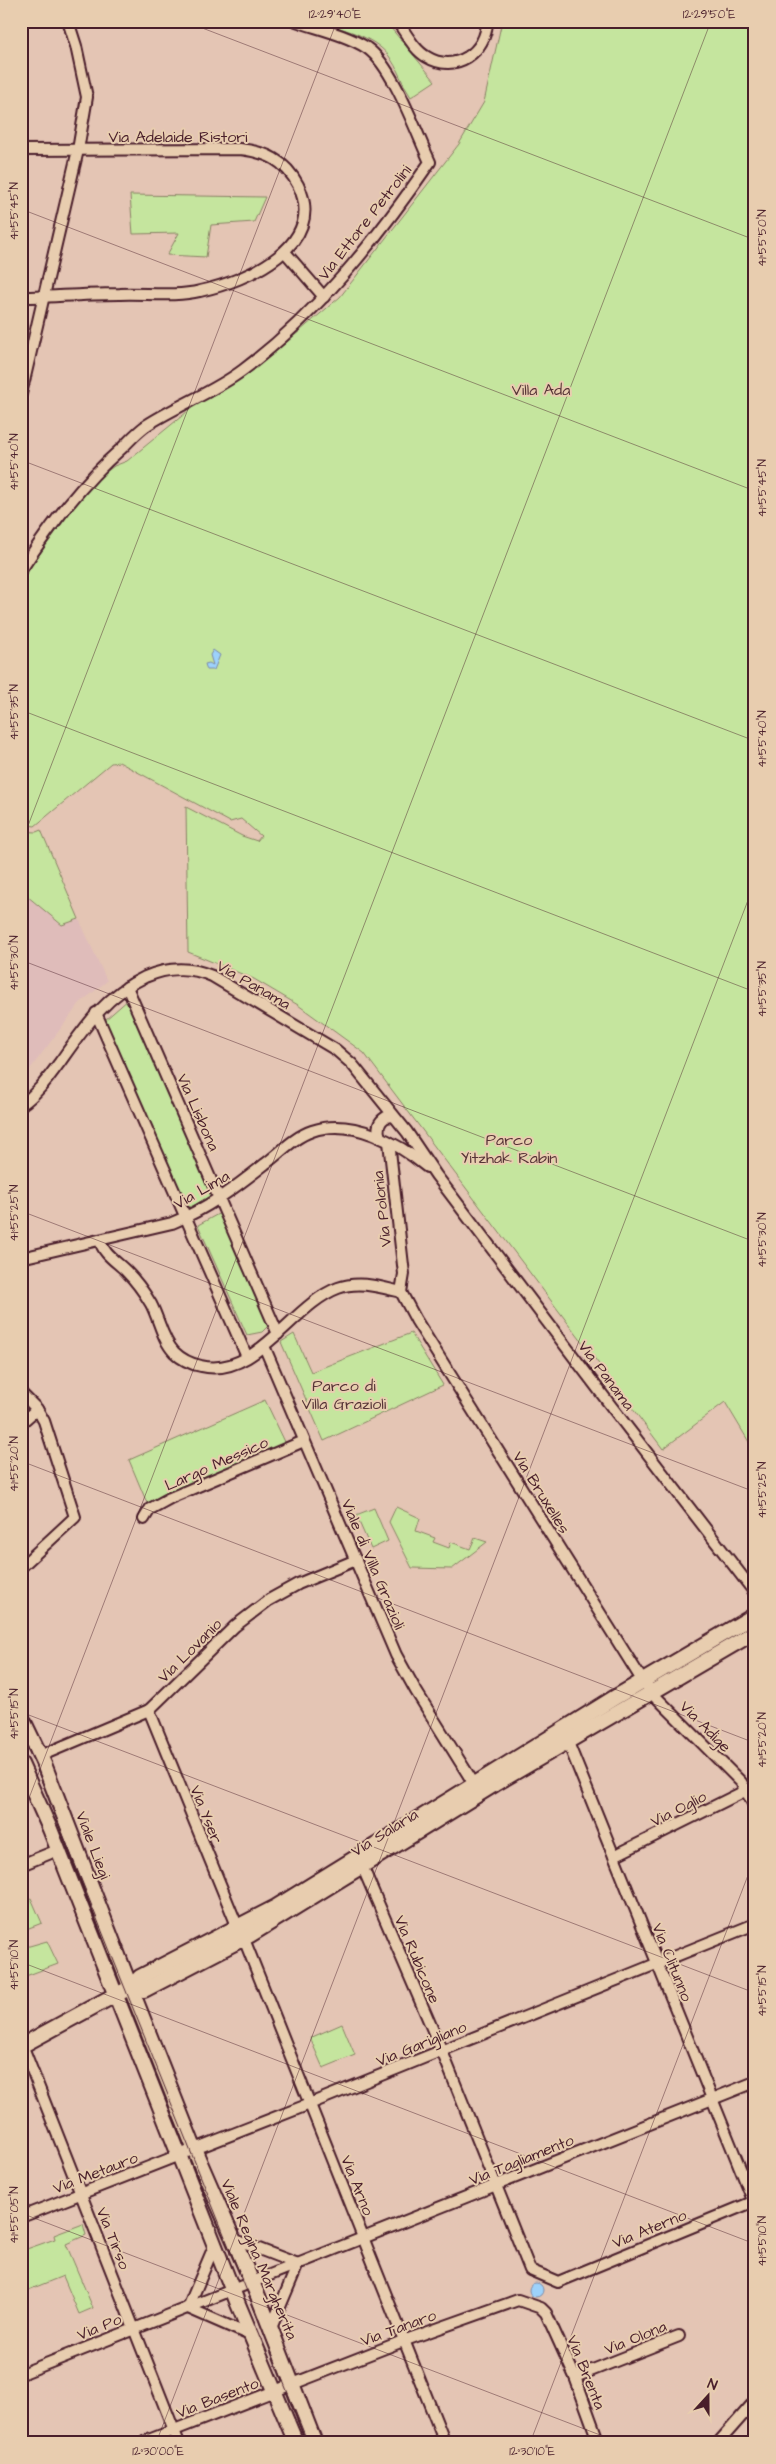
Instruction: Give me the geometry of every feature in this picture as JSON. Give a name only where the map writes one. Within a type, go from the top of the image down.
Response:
[{"type":"main road","name":"Via Salaria","points":[[22,2044],[130,1988],[144,1990],[240,1934],[565,1736],[642,1680],[755,1616]]},
{"type":"main road","name":"Via Salaria","points":[[360,1861],[474,1784],[651,1692],[755,1632]]},
{"type":"main road","name":"Viale Liegi","points":[[21,1716],[40,1756],[130,1988]]},
{"type":"main road","points":[[21,1764],[58,1850],[296,2443]]},
{"type":"main road","name":"Viale Regina Margherita","points":[[130,1988],[195,2149],[271,2328],[314,2443]]},
{"type":"street","name":"Via Ettore Petrolini","points":[[296,21],[352,41],[373,52],[396,88],[430,162],[362,255],[324,297]]},
{"type":"street","points":[[397,21],[423,54],[440,62],[450,63],[468,58],[476,51],[485,38],[487,21]]},
{"type":"street","points":[[21,394],[78,150],[87,98],[70,22]]},
{"type":"street","name":"Via Adelaide Ristori","points":[[21,150],[240,149],[274,157],[284,165],[295,179],[303,201],[302,226],[295,241],[285,252],[230,283],[199,292],[21,298]]},
{"type":"street","points":[[21,570],[62,510],[82,486],[113,455],[146,426],[242,371],[324,297],[285,252]]},
{"type":"street","name":"Via Panama","points":[[21,1104],[41,1088],[96,1014],[110,999],[127,987],[157,973],[179,969],[192,969],[212,976],[336,1050],[352,1064],[380,1100],[388,1117],[401,1124],[436,1175],[755,1593]]},
{"type":"street","name":"Via Lisbona","points":[[127,987],[278,1334]]},
{"type":"street","points":[[96,1014],[246,1357]]},
{"type":"street","name":"Via Polonia","points":[[388,1117],[378,1130],[385,1140],[404,1274],[401,1292]]},
{"type":"street","points":[[385,1140],[398,1134],[401,1124]]},
{"type":"street","name":"Via Lima","points":[[21,1258],[172,1223],[185,1218],[220,1198],[310,1132],[334,1128],[360,1131],[385,1140],[415,1158],[436,1175]]},
{"type":"street","points":[[100,1240],[105,1252],[141,1288],[152,1306],[169,1344],[179,1356],[198,1366],[215,1368],[228,1366],[246,1357],[264,1346],[330,1292],[352,1285],[379,1287],[401,1292]]},
{"type":"street","name":"Via Bruxelles","points":[[401,1292],[416,1320],[642,1680]]},
{"type":"street","name":"Viale di Villa Grazioli","points":[[264,1346],[407,1676],[474,1784]]},
{"type":"street","points":[[21,1393],[37,1409],[49,1435],[75,1517],[21,1566]]},
{"type":"street","points":[[21,1423],[37,1409]]},
{"type":"street","name":"Largo Messico","points":[[144,1519],[150,1509],[170,1498],[304,1441]]},
{"type":"street","name":"Via Lovanio","points":[[40,1756],[149,1710],[235,1626],[269,1600],[298,1584],[356,1560]]},
{"type":"street","points":[[642,1680],[651,1692]]},
{"type":"street","name":"Via Adige","points":[[651,1692],[741,1782],[750,1788],[755,1807]]},
{"type":"street","name":"Via Yser","points":[[149,1710],[240,1934]]},
{"type":"street","name":"Via Clitunno","points":[[565,1736],[754,2203]]},
{"type":"street","name":"Via Oglio","points":[[614,1856],[750,1788]]},
{"type":"street","points":[[21,1865],[58,1850]]},
{"type":"street","name":"Via Rubicone","points":[[360,1861],[442,2050],[495,2185]]},
{"type":"street","name":"Via Garigliano","points":[[195,2149],[755,1924]]},
{"type":"street","name":"Via Arno","points":[[240,1934],[364,2237],[445,2443]]},
{"type":"street","name":"Via Tirso","points":[[22,2044],[179,2443]]},
{"type":"street","name":"Via Tagliamento","points":[[252,2283],[755,2082]]},
{"type":"street","points":[[180,2155],[195,2149]]},
{"type":"street","name":"Via Metauro","points":[[21,2216],[180,2155]]},
{"type":"street","name":"Via Aterno","points":[[495,2185],[528,2268],[535,2274],[555,2282],[754,2203]]},
{"type":"street","points":[[233,2239],[298,2264],[271,2328]]},
{"type":"street","points":[[215,2244],[188,2308],[252,2336]]},
{"type":"street","name":"Via Po","points":[[21,2374],[252,2283]]},
{"type":"street","name":"Via Tanaro","points":[[291,2384],[516,2300]]},
{"type":"street","name":"Via Brenta","points":[[516,2300],[541,2308],[546,2313],[575,2377],[599,2443]]},
{"type":"street","name":"Via Olona","points":[[575,2377],[679,2336]]},
{"type":"street","points":[[275,2390],[291,2384]]},
{"type":"street","name":"Via Basento","points":[[141,2443],[275,2390]]},
{"type":"street","points":[[718,2443],[755,2402]]},
{"type":"shaded area","points":[[21,891],[62,924],[79,919],[107,981],[80,1003],[21,1081]]},
{"type":"green space","points":[[317,21],[385,21],[435,81],[411,97],[389,56],[382,49],[356,34]]},
{"type":"green space","name":"Villa Ada","points":[[502,21],[755,21],[755,1452],[725,1402],[663,1449],[364,1053],[298,1005],[254,979],[188,952],[186,807],[242,836],[257,841],[261,836],[241,819],[230,822],[119,762],[111,763],[35,826],[21,824],[21,580],[84,493],[98,478],[114,466],[127,461],[204,398],[268,358],[340,297],[459,144],[484,102]]},
{"type":"green space","points":[[130,195],[265,197],[254,222],[211,225],[206,257],[167,255],[179,233],[133,234]]},
{"type":"green space","points":[[41,830],[79,919],[62,925],[21,891],[21,831],[36,832]]},
{"type":"green space","points":[[129,999],[213,1194],[188,1209],[105,1020]]},
{"type":"green space","points":[[220,1213],[269,1325],[262,1332],[247,1335],[198,1225]]},
{"type":"green space","name":"Parco di Villa Grazioli","points":[[411,1333],[443,1385],[324,1441],[281,1342],[294,1334],[311,1372]]},
{"type":"green space","points":[[265,1400],[286,1444],[147,1503],[129,1460]]},
{"type":"green space","points":[[396,1507],[420,1518],[416,1531],[435,1538],[433,1542],[449,1548],[451,1542],[470,1549],[475,1538],[487,1542],[452,1569],[412,1568],[389,1522]]},
{"type":"green space","points":[[374,1508],[388,1541],[371,1549],[356,1515]]},
{"type":"green space","points":[[31,1898],[42,1923],[21,1931],[21,1902]]},
{"type":"green space","points":[[21,1938],[26,1947],[47,1941],[58,1964],[23,1977]]},
{"type":"green space","points":[[342,2024],[355,2055],[323,2068],[310,2038]]},
{"type":"green space","points":[[83,2224],[86,2235],[66,2244],[93,2308],[79,2314],[63,2276],[21,2293],[21,2251],[55,2239],[54,2235]]},
{"type":"water","points":[[213,650],[220,655],[214,670],[207,670],[205,664],[213,665],[210,655]]},
{"type":"water","points":[[536,2283],[541,2285],[543,2290],[541,2295],[536,2297],[531,2295],[529,2290],[531,2285]]},
{"type":"tram line","points":[[21,1730],[308,2443]]},
{"type":"park label","name":"Parco Yitzhak Rabin","points":[[509,1148]]}]
